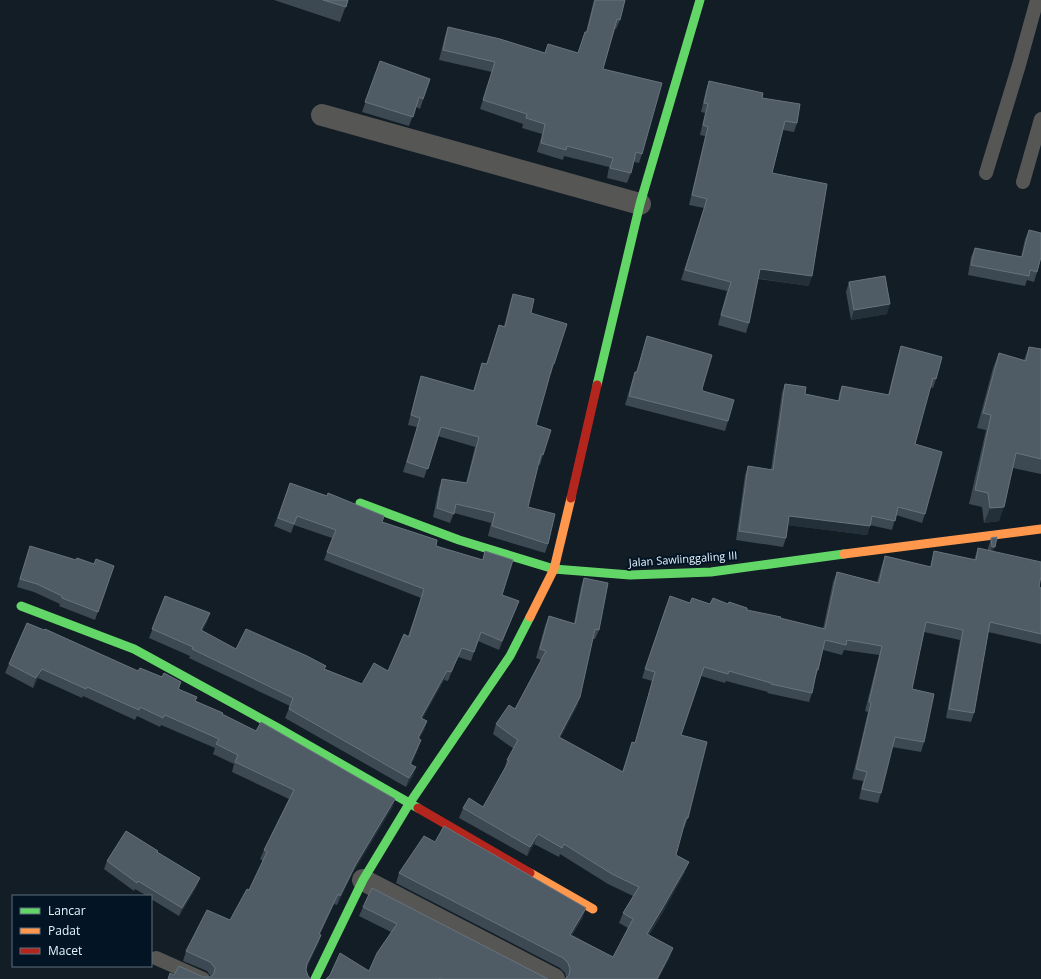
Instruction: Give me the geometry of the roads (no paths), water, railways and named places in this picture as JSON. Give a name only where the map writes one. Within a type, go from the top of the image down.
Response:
[{"type":"street","points":[[315,979],[362,880],[409,804],[510,656],[554,569],[640,204],[700,0]]},
{"type":"street","points":[[322,115],[640,204]]},
{"type":"street","name":"Jalan Sawlinggaling III","points":[[360,503],[459,540],[554,569],[630,575],[711,572],[947,540],[1041,529]]},
{"type":"street","points":[[21,606],[134,649],[278,728],[593,910]]},
{"type":"street","points":[[362,880],[554,979]]},
{"type":"lane","points":[[986,173],[1037,0]]},
{"type":"lane","points":[[1023,182],[1041,119]]},
{"type":"lane","points":[[156,958],[203,979]]}]
